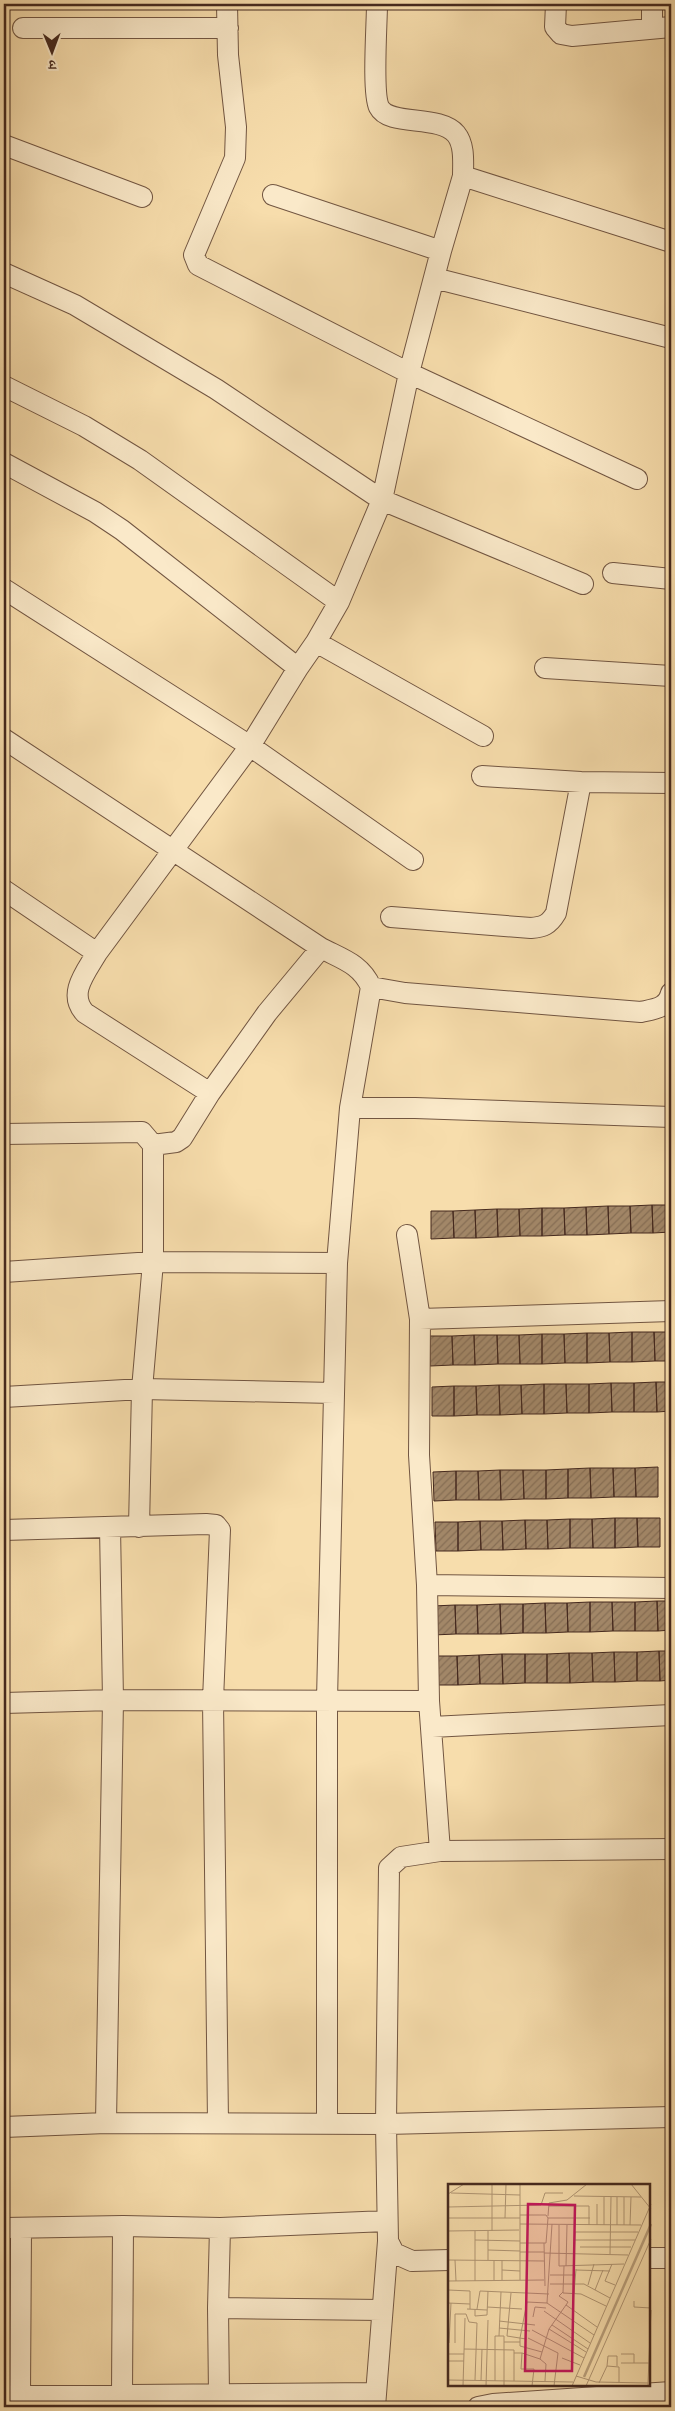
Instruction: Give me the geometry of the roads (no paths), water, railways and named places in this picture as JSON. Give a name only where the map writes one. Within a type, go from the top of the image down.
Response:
[{"type":"street","points":[[227,4],[236,127],[235,158],[198,242],[194,255],[198,265],[409,373],[637,479]]},
{"type":"street","points":[[210,1093],[85,1013],[79,1006],[77,995],[79,984],[97,953],[250,746],[316,642],[339,602],[382,500],[409,373],[440,251],[463,176],[463,154],[457,135],[441,124],[397,118],[387,115],[380,109],[376,55],[377,4]]},
{"type":"street","points":[[556,4],[555,27],[561,34],[572,36],[661,27],[652,4]]},
{"type":"street","points":[[23,28],[228,28]]},
{"type":"street","points":[[4,146],[142,197]]},
{"type":"street","points":[[463,176],[671,242]]},
{"type":"street","points":[[273,195],[440,251]]},
{"type":"street","points":[[4,273],[75,305],[208,384],[382,500],[583,584]]},
{"type":"street","points":[[434,278],[671,338]]},
{"type":"street","points":[[4,386],[84,426],[132,455],[339,602]]},
{"type":"street","points":[[4,463],[95,512],[122,530],[298,668]]},
{"type":"street","points":[[614,573],[671,579]]},
{"type":"street","points":[[4,589],[250,746],[413,860]]},
{"type":"street","points":[[316,642],[483,736]]},
{"type":"street","points":[[545,668],[671,676]]},
{"type":"street","points":[[4,739],[321,948],[357,966],[365,974],[371,986],[350,1108],[337,1263],[327,1700],[327,2123]]},
{"type":"street","points":[[482,776],[581,782],[671,783]]},
{"type":"street","points":[[391,917],[530,928],[543,927],[550,922],[556,913],[581,782]]},
{"type":"street","points":[[4,890],[97,953]]},
{"type":"street","points":[[153,1145],[176,1142],[182,1138],[210,1093],[267,1013],[321,948]]},
{"type":"street","points":[[371,986],[405,993],[641,1012],[660,1008],[670,1000],[671,993]]},
{"type":"street","points":[[350,1108],[416,1108],[671,1117]]},
{"type":"street","points":[[4,1134],[142,1132],[153,1145],[153,1262],[142,1389],[139,1527]]},
{"type":"street","points":[[407,1235],[420,1320],[419,1454],[427,1586],[429,1701],[440,1851]]},
{"type":"street","points":[[4,1272],[153,1262],[337,1263]]},
{"type":"street","points":[[420,1320],[671,1311]]},
{"type":"street","points":[[4,1397],[142,1389],[334,1393]]},
{"type":"street","points":[[4,1530],[206,1524],[216,1525],[220,1530],[213,1700],[218,2123]]},
{"type":"street","points":[[106,2123],[113,1700],[110,1527]]},
{"type":"street","points":[[427,1586],[671,1588]]},
{"type":"street","points":[[4,1703],[113,1700],[429,1701]]},
{"type":"street","points":[[432,1727],[671,1715]]},
{"type":"street","points":[[387,2221],[220,2228],[123,2226],[12,2228],[12,2396],[219,2395],[375,2400],[388,2241],[386,2124],[390,1868],[401,1857],[440,1851],[671,1849]]},
{"type":"street","points":[[4,2127],[106,2123],[386,2124],[671,2117]]},
{"type":"street","points":[[122,2395],[123,2226]]},
{"type":"street","points":[[219,2395],[218,2308],[220,2228]]},
{"type":"street","points":[[388,2241],[394,2253],[412,2261],[448,2260]]},
{"type":"street","points":[[650,2258],[671,2258]]},
{"type":"street","points":[[218,2308],[381,2310]]},
{"type":"street","points":[[478,2407],[492,2404],[671,2392]]}]
